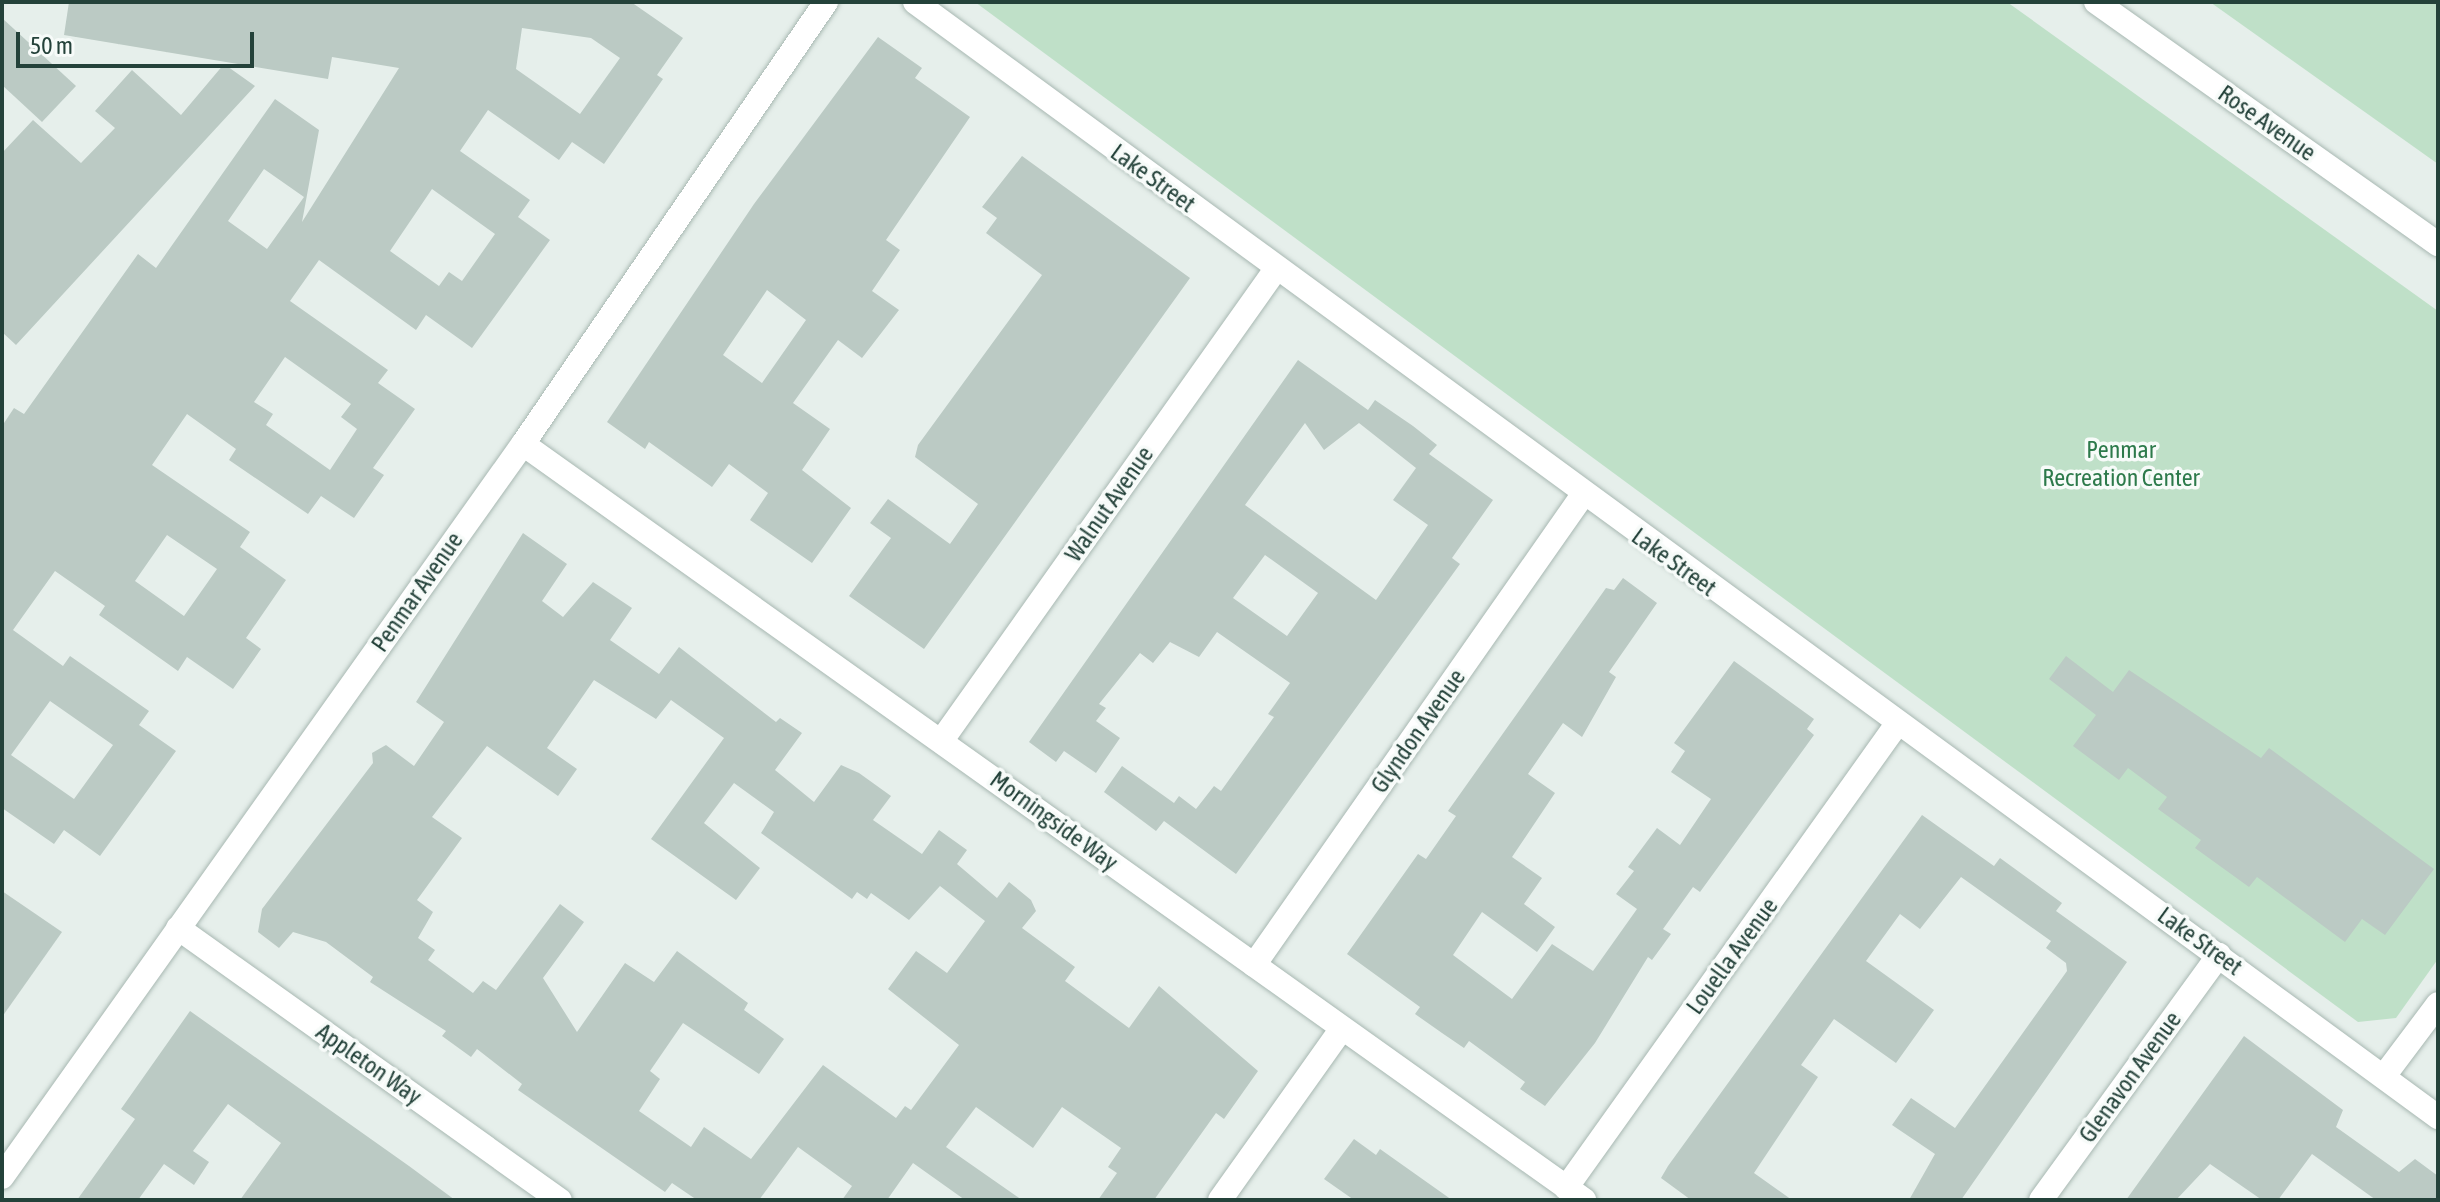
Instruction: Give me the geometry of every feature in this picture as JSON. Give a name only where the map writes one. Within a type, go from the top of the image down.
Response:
[{"type":"street","name":"Penmar Avenue","points":[[2,1177],[523,444],[826,2]]},
{"type":"street","name":"Lake Street","points":[[915,2],[1582,496],[2219,955],[2438,1117]]},
{"type":"street","name":"Rose Avenue","points":[[2096,2],[2438,244]]},
{"type":"street","name":"Walnut Avenue","points":[[942,740],[1276,269]]},
{"type":"street","name":"Morningside Way","points":[[523,444],[942,740],[1254,965],[1340,1031],[1575,1194]]},
{"type":"street","name":"Glyndon Avenue","points":[[1254,965],[1582,496]]},
{"type":"street","name":"Louella Avenue","points":[[1575,1194],[1897,724]]},
{"type":"street","name":"Appleton Way","points":[[178,928],[560,1200]]},
{"type":"street","name":"Glenavon Avenue","points":[[2041,1200],[2219,955]]},
{"type":"street","points":[[2384,1076],[2438,1004]]},
{"type":"street","points":[[1220,1200],[1340,1031]]},
{"type":"green space","name":"Penmar Recreation Center","points":[[975,2],[2007,2],[2438,311],[2438,959],[2396,1018],[2358,1022]]},
{"type":"green space","points":[[2210,2],[2438,2],[2438,164]]},
{"type":"building","points":[[69,2],[631,2],[683,38],[657,75],[663,79],[604,164],[572,142],[559,160],[488,110],[460,151],[530,200],[518,217],[550,240],[472,348],[426,315],[416,330],[319,260],[290,301],[388,370],[378,383],[415,409],[373,468],[384,475],[354,518],[321,496],[308,514],[229,460],[236,449],[187,414],[152,465],[250,532],[240,547],[286,580],[246,638],[261,649],[233,689],[187,657],[178,671],[99,615],[105,606],[55,571],[13,630],[63,666],[70,656],[149,711],[139,725],[176,751],[100,856],[64,830],[54,844],[2,808],[2,426],[14,408],[24,414],[138,254],[156,268],[275,99],[319,130],[302,222],[399,68],[332,57],[328,79],[64,35]],"holes":[[[522,28],[591,38],[620,58],[580,114],[516,69]],[[264,169],[304,197],[267,249],[228,221]],[[432,189],[495,234],[462,281],[449,272],[439,286],[390,251]],[[285,357],[351,404],[341,417],[357,429],[330,470],[266,425],[273,414],[254,402]],[[167,535],[217,569],[184,616],[135,581]],[[50,701],[113,745],[74,799],[11,755]]]},
{"type":"building","points":[[2,18],[76,86],[42,122],[2,85]]},
{"type":"building","points":[[878,37],[922,68],[915,78],[970,117],[886,240],[900,250],[872,291],[899,310],[862,358],[838,340],[793,403],[830,429],[802,470],[851,508],[812,563],[750,520],[768,493],[729,464],[712,487],[649,442],[645,449],[607,422],[754,204]],"holes":[[[767,290],[806,320],[762,383],[723,355]]]},
{"type":"building","points":[[224,64],[255,86],[16,345],[2,332],[2,153],[33,120],[81,163],[115,128],[95,111],[132,70],[181,115]]},
{"type":"building","points":[[1022,156],[1190,278],[924,649],[849,596],[891,538],[870,523],[888,499],[950,544],[978,504],[915,457],[918,445],[1042,275],[986,233],[997,218],[982,207]]},
{"type":"building","points":[[1298,360],[1368,410],[1375,400],[1413,426],[1437,445],[1429,454],[1493,500],[1452,558],[1460,564],[1236,874],[1164,821],[1156,831],[1104,792],[1122,766],[1174,803],[1179,796],[1196,809],[1214,786],[1221,791],[1274,717],[1268,714],[1290,683],[1217,632],[1199,657],[1170,642],[1153,663],[1140,653],[1099,704],[1106,708],[1096,721],[1120,738],[1096,773],[1064,751],[1056,762],[1029,742]],"holes":[[[1305,423],[1324,450],[1359,423],[1416,468],[1393,500],[1428,525],[1376,600],[1245,505]],[[1265,555],[1318,593],[1287,636],[1233,598]]]},
{"type":"building","points":[[523,533],[567,564],[542,601],[563,617],[593,582],[632,608],[610,640],[659,674],[679,647],[776,722],[780,718],[802,733],[775,770],[814,802],[841,765],[859,773],[891,796],[873,820],[922,854],[939,830],[967,850],[957,864],[997,898],[1009,882],[1031,900],[1036,911],[1022,928],[1075,967],[1065,981],[1129,1028],[1159,986],[1258,1071],[1224,1119],[1216,1113],[1154,1200],[1098,1200],[1117,1173],[1108,1167],[1121,1148],[1062,1107],[1033,1148],[976,1107],[946,1147],[1022,1200],[965,1200],[913,1163],[887,1200],[842,1200],[852,1186],[798,1147],[759,1200],[697,1200],[672,1183],[665,1192],[518,1090],[522,1084],[477,1049],[471,1057],[442,1036],[446,1031],[370,982],[373,977],[326,942],[293,932],[279,948],[258,932],[262,909],[373,763],[372,753],[386,745],[414,766],[444,722],[416,702]],"holes":[[[594,680],[656,719],[671,700],[724,738],[651,839],[736,900],[760,868],[704,823],[734,783],[774,812],[761,833],[852,899],[857,892],[867,899],[871,893],[909,920],[940,886],[985,921],[947,973],[916,951],[888,989],[959,1045],[911,1110],[905,1106],[896,1118],[823,1065],[751,1159],[704,1127],[691,1147],[639,1111],[660,1079],[650,1071],[683,1023],[759,1074],[784,1039],[744,1010],[748,1003],[677,951],[654,982],[625,963],[577,1032],[543,978],[584,922],[560,904],[496,990],[483,981],[473,993],[428,960],[435,950],[418,938],[433,912],[417,900],[462,838],[432,817],[487,746],[558,796],[577,769],[547,748]]]},
{"type":"building","points":[[1623,578],[1657,603],[1609,672],[1616,677],[1582,737],[1563,723],[1528,774],[1555,793],[1512,857],[1542,878],[1524,904],[1555,927],[1537,952],[1482,912],[1453,955],[1512,999],[1552,944],[1593,971],[1637,909],[1616,894],[1634,871],[1628,867],[1657,828],[1680,845],[1711,799],[1671,772],[1685,751],[1674,743],[1734,661],[1814,719],[1807,729],[1814,735],[1700,892],[1693,887],[1663,929],[1671,934],[1652,960],[1648,957],[1595,1043],[1545,1106],[1520,1089],[1525,1082],[1469,1041],[1464,1048],[1415,1014],[1420,1007],[1347,954],[1418,854],[1426,859],[1456,816],[1448,811],[1606,588],[1614,590]]},
{"type":"building","points":[[2066,656],[2113,692],[2129,670],[2261,758],[2269,748],[2434,869],[2385,935],[2362,919],[2345,942],[2257,877],[2249,887],[2195,848],[2201,840],[2158,809],[2167,797],[2128,768],[2119,780],[2073,746],[2096,715],[2049,679]]},
{"type":"building","points":[[1922,815],[1994,866],[2000,858],[2062,903],[2056,911],[2127,962],[1961,1200],[1909,1200],[1935,1154],[1892,1125],[1911,1098],[1955,1128],[2067,971],[2066,963],[2046,948],[2051,941],[1961,877],[1920,929],[1900,914],[1866,961],[1934,1010],[1896,1063],[1834,1019],[1801,1065],[1818,1077],[1754,1173],[1792,1200],[1691,1200],[1661,1178],[1668,1166]]},
{"type":"building","points":[[2,891],[62,932],[2,1017]]},
{"type":"building","points":[[190,1011],[455,1200],[240,1200],[281,1143],[228,1104],[193,1151],[209,1162],[194,1185],[164,1164],[138,1200],[77,1200],[135,1119],[121,1109]]},
{"type":"building","points":[[2244,1036],[2343,1110],[2336,1127],[2399,1172],[2415,1159],[2438,1176],[2438,1200],[2376,1200],[2312,1154],[2278,1200],[2262,1200],[2210,1164],[2176,1200],[2126,1200]]},
{"type":"building","points":[[1354,1139],[1376,1155],[1380,1149],[1452,1200],[1354,1200],[1324,1179]]}]
